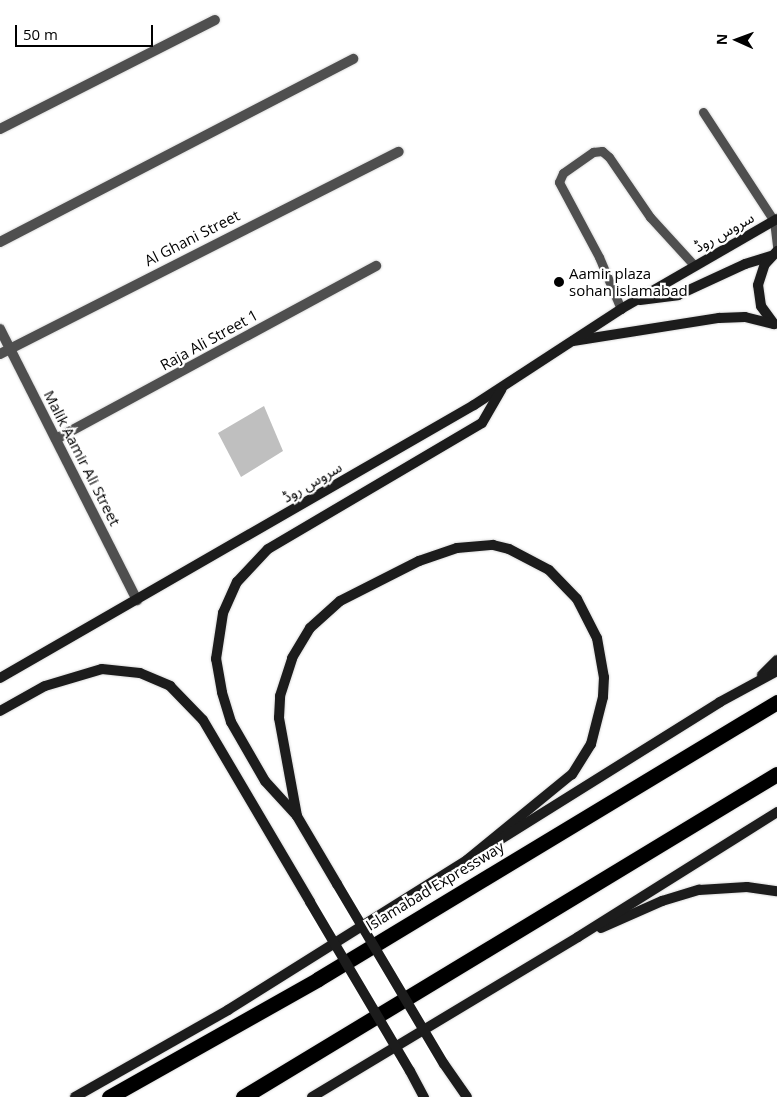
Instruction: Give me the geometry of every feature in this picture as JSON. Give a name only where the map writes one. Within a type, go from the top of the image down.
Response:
[{"type":"highway","name":"Islamabad Expressway","points":[[109,1097],[318,980],[777,702]]},
{"type":"highway","points":[[243,1097],[777,774]]},
{"type":"street","points":[[0,129],[215,20]]},
{"type":"street","points":[[0,242],[353,59]]},
{"type":"street","name":"Al Ghani Street","points":[[0,354],[399,152]]},
{"type":"street","name":"سروس روڈ","points":[[0,678],[503,388],[569,341],[694,265],[775,220]]},
{"type":"street","points":[[775,251],[760,274],[758,296],[761,306],[776,325]]},
{"type":"street","name":"سروس روڈ","points":[[634,301],[678,295],[775,251]]},
{"type":"street","name":"Raja Ali Street 1","points":[[56,439],[376,266]]},
{"type":"street","points":[[569,341],[718,318],[745,317],[776,325]]},
{"type":"street","name":"Malik Aamir Ali Street","points":[[0,329],[137,600]]},
{"type":"street","points":[[467,1097],[444,1064],[297,816],[265,781],[226,709],[218,675],[216,646],[229,598],[247,569],[268,549],[482,423],[503,388]]},
{"type":"street","points":[[297,816],[279,718],[280,696],[292,658],[310,628],[340,601],[436,554],[476,545],[501,547],[549,570],[577,599],[596,638],[604,677],[603,697],[591,744],[572,774],[467,860]]},
{"type":"street","points":[[754,683],[777,660]]},
{"type":"street","points":[[0,711],[45,686],[102,670],[140,673],[170,686],[199,715],[424,1097]]},
{"type":"street","points":[[75,1097],[228,1010],[467,860],[754,683],[777,671]]},
{"type":"street","points":[[312,1097],[578,937],[777,812]]},
{"type":"street","points":[[578,937],[662,901],[699,890],[747,886],[777,891]]},
{"type":"lane","points":[[703,112],[775,220],[775,251]]},
{"type":"lane","points":[[621,309],[599,257],[559,182],[563,173],[593,152],[602,151],[609,157],[650,217],[694,265]]},
{"type":"building","points":[[264,406],[283,451],[241,477],[218,433]]},
{"type":"place","name":"Aamir plaza sohan islamabad","points":[[559,282]]}]
